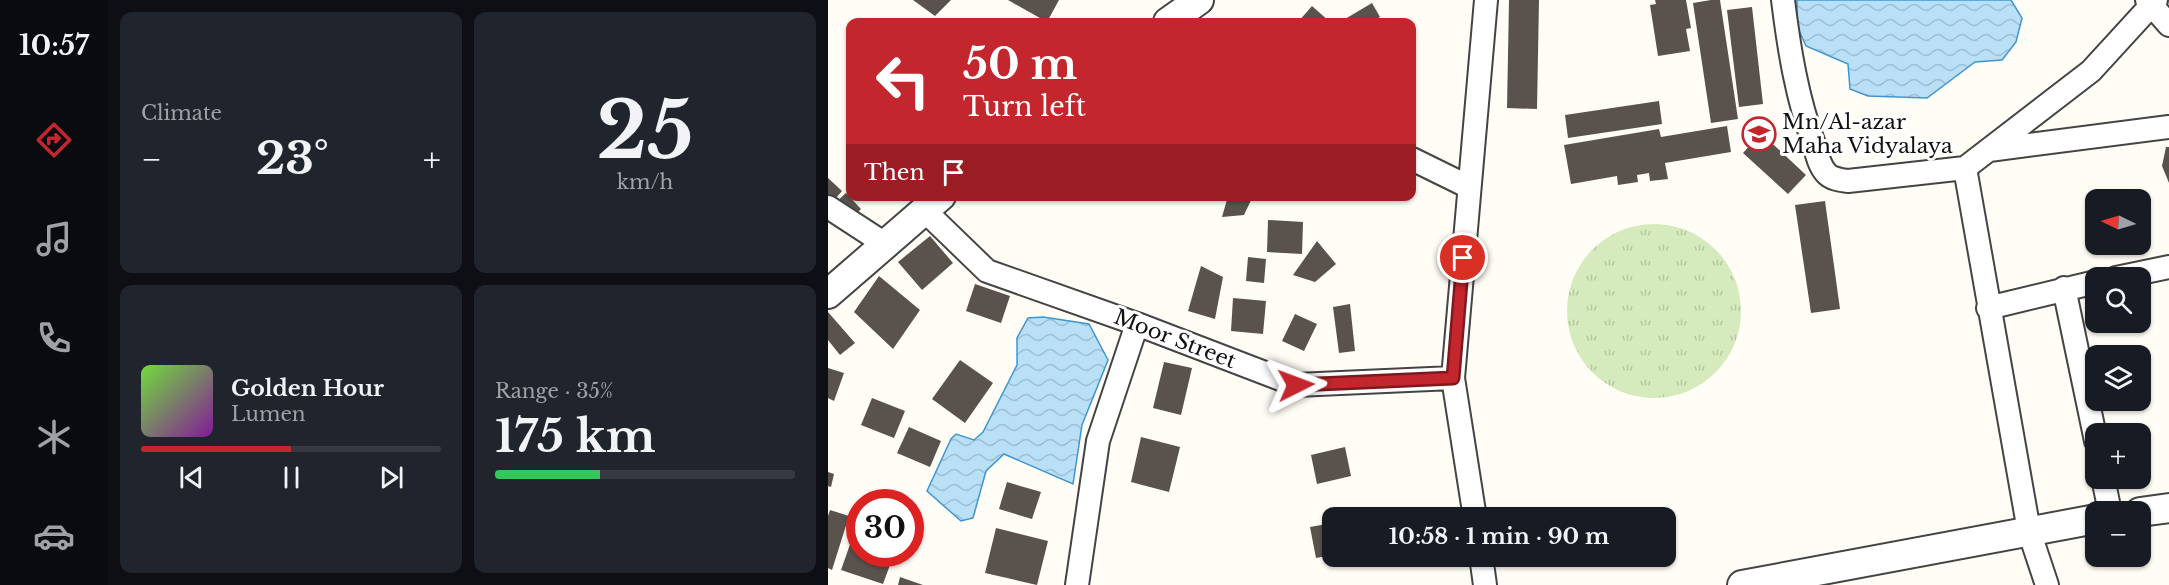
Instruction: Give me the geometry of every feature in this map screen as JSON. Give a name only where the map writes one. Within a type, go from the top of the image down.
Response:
[{"type":"street","points":[[1174,18],[1199,0]]},
{"type":"street","points":[[1473,507],[1453,378],[1486,0]]},
{"type":"street","points":[[1783,0],[1788,40],[1800,96],[1821,165],[1827,174],[1837,180],[1848,181],[1965,168],[2091,71],[2152,2],[2169,25]]},
{"type":"street","points":[[1989,150],[2169,127]]},
{"type":"street","points":[[1416,161],[1469,187]]},
{"type":"street","points":[[1965,168],[2029,531],[2047,585]]},
{"type":"street","points":[[828,294],[933,203]]},
{"type":"street","name":"Moor Street","points":[[933,203],[987,271],[1137,324],[1296,385],[1453,378]]},
{"type":"street","points":[[828,207],[885,244]]},
{"type":"street","points":[[2151,271],[2169,267]]},
{"type":"street","points":[[1988,308],[2085,284]]},
{"type":"street","points":[[2064,288],[2092,423]]},
{"type":"street","points":[[1077,585],[1098,441],[1137,324]]},
{"type":"street","points":[[2151,510],[2169,508]]},
{"type":"street","points":[[1742,585],[2085,521]]},
{"type":"street","points":[[1483,567],[1485,585]]},
{"type":"green space","points":[[1654,224],[1687,231],[1702,239],[1715,250],[1726,263],[1734,278],[1741,311],[1734,344],[1726,359],[1715,372],[1702,383],[1687,391],[1654,398],[1621,391],[1606,383],[1593,372],[1582,359],[1574,344],[1567,311],[1574,278],[1582,263],[1593,250],[1606,239],[1621,231]]},
{"type":"water","points":[[1797,0],[2011,0],[2022,18],[2016,42],[2002,60],[1975,62],[1927,98],[1868,96],[1850,89],[1848,64],[1806,46],[1797,26]]},
{"type":"water","points":[[1043,317],[1089,324],[1108,360],[1082,425],[1073,484],[1004,454],[986,471],[973,518],[961,521],[927,491],[951,439],[956,434],[974,440],[983,432],[1017,365],[1017,338],[1028,318]]},
{"type":"building","points":[[913,0],[951,0],[935,16]]},
{"type":"building","points":[[1008,0],[1059,0],[1049,18],[1040,18]]},
{"type":"building","points":[[1509,0],[1539,0],[1537,109],[1507,108]]},
{"type":"building","points":[[1655,0],[1686,0],[1691,28],[1686,29],[1690,51],[1658,56],[1650,5],[1656,4]]},
{"type":"building","points":[[1720,0],[1738,119],[1711,123],[1693,3]]},
{"type":"building","points":[[1372,3],[1380,17],[1378,18],[1347,18]]},
{"type":"building","points":[[1312,6],[1326,18],[1302,18]]},
{"type":"building","points":[[1752,7],[1763,104],[1739,107],[1727,10]]},
{"type":"building","points":[[1659,101],[1662,124],[1568,138],[1565,115]]},
{"type":"building","points":[[1727,126],[1731,152],[1665,163],[1668,179],[1650,181],[1649,173],[1637,175],[1638,182],[1618,185],[1617,176],[1571,184],[1564,145],[1659,129],[1661,137]]},
{"type":"building","points":[[1761,133],[1806,175],[1788,194],[1743,153]]},
{"type":"building","points":[[2166,147],[2169,147],[2169,183],[2162,166]]},
{"type":"building","points":[[828,178],[842,191],[831,204],[828,202]]},
{"type":"building","points":[[846,193],[846,201],[854,201],[861,209],[851,219],[835,203]]},
{"type":"building","points":[[1227,201],[1251,201],[1244,215],[1222,217]]},
{"type":"building","points":[[1825,201],[1840,309],[1811,313],[1795,205]]},
{"type":"building","points":[[1268,220],[1303,222],[1302,254],[1267,252]]},
{"type":"building","points":[[930,236],[953,263],[922,290],[898,262]]},
{"type":"building","points":[[1317,241],[1336,264],[1315,282],[1293,275]]},
{"type":"building","points":[[1248,257],[1266,259],[1264,283],[1246,281]]},
{"type":"building","points":[[1201,266],[1223,277],[1215,319],[1188,311]]},
{"type":"building","points":[[879,276],[920,310],[893,349],[854,312]]},
{"type":"building","points":[[975,284],[1010,296],[1001,323],[966,311]]},
{"type":"building","points":[[1233,298],[1266,301],[1263,334],[1231,331]]},
{"type":"building","points":[[1350,304],[1355,351],[1339,353],[1333,307]]},
{"type":"building","points":[[828,312],[855,343],[840,355],[828,340]]},
{"type":"building","points":[[1295,314],[1317,324],[1304,351],[1282,341]]},
{"type":"building","points":[[960,360],[993,383],[965,423],[932,399]]},
{"type":"building","points":[[1164,362],[1192,368],[1181,415],[1153,408]]},
{"type":"building","points":[[828,368],[844,373],[834,401],[828,398]]},
{"type":"building","points":[[872,398],[905,411],[894,438],[861,425]]},
{"type":"building","points":[[909,427],[941,441],[930,467],[897,453]]},
{"type":"building","points":[[1141,437],[1180,447],[1169,492],[1131,482]]},
{"type":"building","points":[[1345,447],[1351,476],[1317,484],[1311,455]]},
{"type":"building","points":[[828,472],[834,474],[831,487],[828,486]]},
{"type":"building","points":[[1007,482],[1041,492],[1032,519],[999,509]]},
{"type":"building","points":[[830,510],[846,515],[846,526],[832,570],[828,568]]},
{"type":"building","points":[[1322,525],[1322,557],[1316,558],[1310,527]]},
{"type":"building","points":[[996,528],[1048,541],[1037,585],[985,573]]},
{"type":"building","points":[[846,556],[846,567],[889,567],[883,584],[841,570]]},
{"type":"building","points":[[900,577],[923,585],[898,585]]},
{"type":"place","name":"Mn/Al-azar Maha Vidyalaya","points":[[1759,134]]},
{"type":"route","points":[[1296,385],[1453,378],[1463,258]]}]
